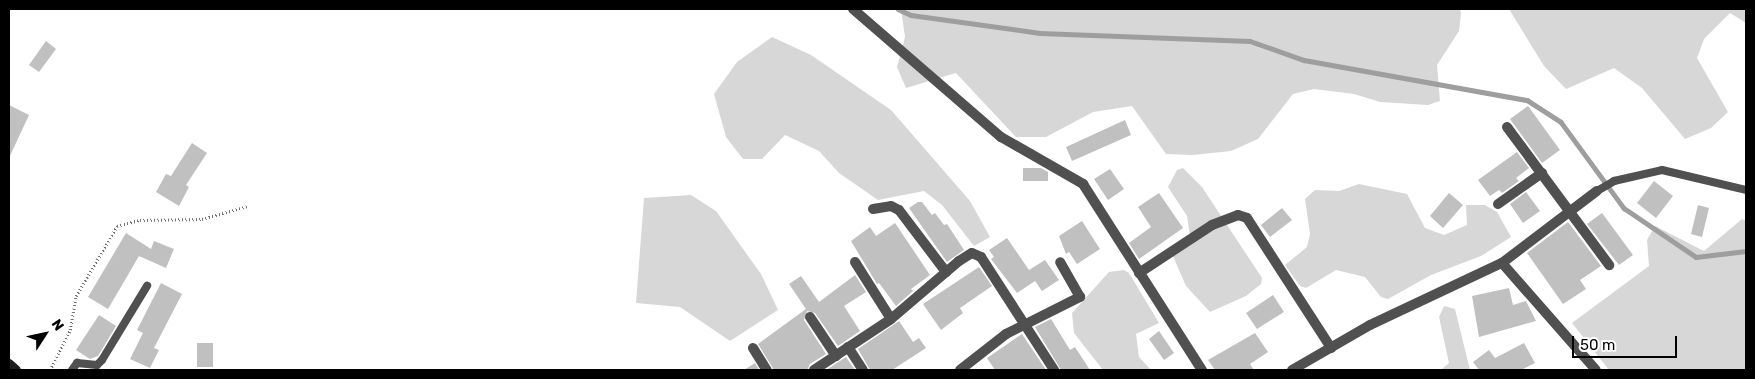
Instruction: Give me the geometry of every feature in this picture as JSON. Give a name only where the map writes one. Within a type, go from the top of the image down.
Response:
[{"type":"street","points":[[853,9],[1001,137],[1083,184],[1202,370]]},
{"type":"street","points":[[1507,127],[1571,211],[1609,265]]},
{"type":"street","points":[[1498,204],[1542,173]]},
{"type":"street","points":[[1292,370],[1370,325],[1502,263],[1597,191]]},
{"type":"street","points":[[873,209],[891,206],[899,210],[946,272]]},
{"type":"street","points":[[1139,272],[1212,225],[1229,217],[1247,218],[1330,348]]},
{"type":"street","points":[[814,370],[891,319],[967,255],[977,254],[1026,322],[1054,370]]},
{"type":"street","points":[[855,262],[891,319]]},
{"type":"street","points":[[960,370],[1026,322],[1080,297],[1060,262]]},
{"type":"street","points":[[1502,263],[1596,370]]},
{"type":"street","points":[[810,317],[836,356]]},
{"type":"street","points":[[848,347],[863,370]]},
{"type":"street","points":[[753,348],[767,370]]},
{"type":"street","points":[[9,364],[16,370]]},
{"type":"lane","points":[[1597,191],[1614,181],[1662,170],[1746,190]]},
{"type":"lane","points":[[72,370],[77,363],[98,365],[147,286]]},
{"type":"path","points":[[50,370],[70,330],[76,296],[117,226],[140,220],[202,219],[248,206]]},
{"type":"shaded area","points":[[901,9],[1460,9],[1461,14],[1459,31],[1437,65],[1440,101],[1428,105],[1380,102],[1354,94],[1314,89],[1293,94],[1258,139],[1231,151],[1193,155],[1166,154],[1132,106],[1093,112],[1046,137],[1016,137],[956,73],[906,88],[897,67],[905,37]]},
{"type":"shaded area","points":[[1509,9],[1746,9],[1746,23],[1730,13],[1704,39],[1697,58],[1728,112],[1711,128],[1685,139],[1642,88],[1614,68],[1566,89],[1544,66]]},
{"type":"shaded area","points":[[772,37],[811,55],[891,110],[970,201],[990,237],[974,246],[942,205],[924,191],[878,200],[839,173],[819,151],[785,135],[762,159],[743,159],[726,137],[714,94],[737,62]]},
{"type":"shaded area","points":[[1183,168],[1202,187],[1262,278],[1261,284],[1246,296],[1210,312],[1186,286],[1172,254],[1190,236],[1187,216],[1168,187],[1177,170]]},
{"type":"shaded area","points":[[1359,184],[1407,194],[1425,228],[1444,235],[1467,225],[1466,205],[1485,205],[1497,212],[1511,237],[1481,256],[1431,275],[1388,299],[1381,297],[1365,277],[1336,270],[1306,288],[1300,286],[1285,265],[1307,247],[1310,234],[1305,199],[1315,190],[1339,191]]},
{"type":"shaded area","points":[[691,195],[716,211],[761,274],[778,310],[730,341],[680,307],[636,303],[644,198]]},
{"type":"shaded area","points":[[1742,219],[1746,221],[1746,370],[1609,370],[1572,323],[1649,266],[1647,240],[1655,226],[1704,251]]},
{"type":"shaded area","points":[[1124,270],[1129,273],[1159,323],[1136,334],[1139,357],[1151,370],[1103,370],[1074,333],[1072,313],[1109,272]]},
{"type":"shaded area","points":[[1444,306],[1455,309],[1470,370],[1441,370],[1449,363],[1439,317]]},
{"type":"building","points":[[46,41],[56,49],[39,72],[29,65]]},
{"type":"building","points":[[9,105],[29,115],[9,158]]},
{"type":"building","points":[[1528,106],[1560,150],[1542,163],[1510,119]]},
{"type":"building","points":[[1125,120],[1131,135],[1072,161],[1066,147]]},
{"type":"building","points":[[192,143],[207,153],[186,185],[189,187],[179,206],[156,192],[166,174],[171,176]]},
{"type":"building","points":[[1517,152],[1529,168],[1516,178],[1519,181],[1502,193],[1499,190],[1490,196],[1478,180]]},
{"type":"building","points":[[1023,168],[1041,168],[1048,172],[1048,181],[1023,181]]},
{"type":"building","points":[[1110,169],[1124,189],[1108,200],[1094,179]]},
{"type":"building","points":[[1654,181],[1673,196],[1656,218],[1637,203]]},
{"type":"building","points":[[1526,192],[1540,211],[1523,223],[1510,204]]},
{"type":"building","points":[[1159,193],[1183,228],[1139,259],[1129,243],[1151,227],[1138,207]]},
{"type":"building","points":[[1449,193],[1463,205],[1443,228],[1430,216]]},
{"type":"building","points":[[918,202],[922,202],[932,215],[935,213],[944,225],[947,224],[964,250],[947,262],[909,208]]},
{"type":"building","points":[[1698,205],[1709,208],[1702,237],[1691,234]]},
{"type":"building","points":[[1282,208],[1292,220],[1270,237],[1261,225]]},
{"type":"building","points":[[1602,213],[1633,255],[1619,265],[1587,224]]},
{"type":"building","points":[[1082,221],[1100,249],[1077,264],[1069,252],[1066,254],[1059,236]]},
{"type":"building","points":[[1568,222],[1601,266],[1580,280],[1586,289],[1563,304],[1527,253]]},
{"type":"building","points":[[895,223],[930,275],[911,289],[913,291],[896,306],[879,283],[877,284],[851,241],[870,227],[876,236]]},
{"type":"building","points":[[126,233],[151,249],[154,241],[174,249],[166,268],[139,256],[108,309],[88,297]]},
{"type":"building","points":[[1007,238],[1029,270],[1045,260],[1059,280],[1042,291],[1035,281],[1017,293],[991,259],[994,257],[989,250]]},
{"type":"building","points":[[979,267],[992,286],[960,308],[963,313],[941,330],[923,304]]},
{"type":"building","points":[[855,275],[866,292],[844,306],[860,331],[838,346],[815,313],[807,311],[804,320],[826,354],[810,364],[807,370],[774,370],[758,344],[806,309],[789,284],[801,276],[819,302]]},
{"type":"building","points":[[161,283],[182,294],[154,348],[159,350],[150,368],[130,359],[143,333],[137,330]]},
{"type":"building","points":[[1509,288],[1513,305],[1526,301],[1536,321],[1479,337],[1472,296]]},
{"type":"building","points":[[1273,295],[1284,312],[1257,329],[1246,313]]},
{"type":"building","points":[[99,315],[116,326],[98,356],[90,359],[76,350]]},
{"type":"building","points":[[1051,319],[1070,350],[1075,347],[1090,370],[1061,370],[1035,327]]},
{"type":"building","points":[[899,321],[913,342],[919,338],[926,348],[892,370],[870,370],[858,349]]},
{"type":"building","points":[[1159,331],[1174,353],[1164,360],[1149,339]]},
{"type":"building","points":[[1255,333],[1268,352],[1250,364],[1254,370],[1215,370],[1208,360]]},
{"type":"building","points":[[1022,334],[1046,370],[995,370],[987,358]]},
{"type":"building","points":[[197,343],[213,343],[213,367],[197,367]]},
{"type":"building","points":[[1524,343],[1535,363],[1521,370],[1479,370],[1473,362],[1489,350],[1495,358]]},
{"type":"building","points":[[846,357],[855,370],[826,370],[840,361]]},
{"type":"building","points":[[755,363],[759,370],[744,370]]},
{"type":"waterway","points":[[898,9],[911,15],[1040,33],[1250,41],[1304,60],[1527,100],[1561,122],[1624,208],[1696,257],[1746,251]]}]
